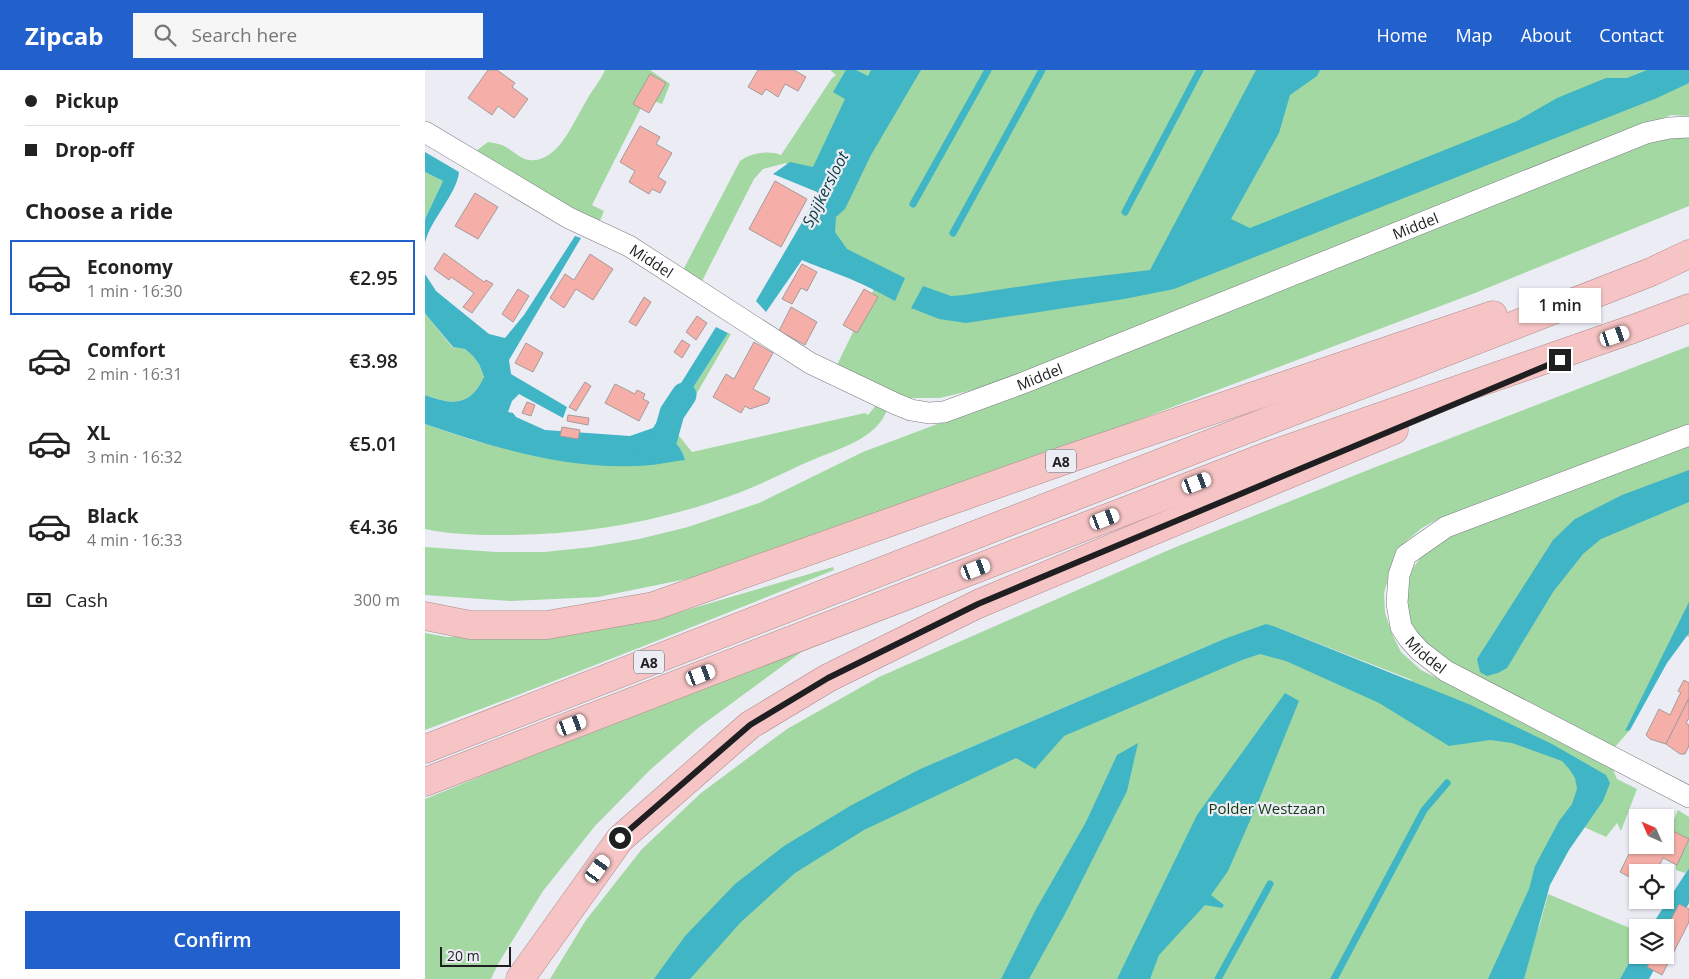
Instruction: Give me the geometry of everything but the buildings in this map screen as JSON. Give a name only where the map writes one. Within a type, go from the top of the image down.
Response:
[{"type":"highway","name":"A8","points":[[425,616],[470,625],[547,625],[653,606],[1065,460],[1689,249]]},
{"type":"highway","name":"A8","points":[[425,749],[1624,283],[1689,254]]},
{"type":"highway","name":"A8","points":[[425,782],[1270,455],[1689,308]]},
{"type":"highway","name":"A8","points":[[519,979],[620,838],[750,725],[828,678],[978,604],[1633,329]]},
{"type":"street","name":"Middel","points":[[425,132],[569,218],[629,246],[810,363],[896,404],[929,414],[944,412],[1023,383],[1646,133],[1669,128],[1689,127]]},
{"type":"street","name":"Middel","points":[[1689,435],[1446,527],[1406,555],[1399,576],[1397,603],[1401,626],[1409,639],[1420,651],[1446,671],[1689,798]]},
{"type":"green space","points":[[605,70],[650,70],[670,84],[662,104],[646,98],[592,205],[604,211],[599,223],[472,154],[488,142],[504,146],[520,157],[529,160],[539,160],[548,156],[556,149],[569,131]]},
{"type":"green space","points":[[830,70],[1689,70],[1689,116],[1671,115],[989,386],[940,398],[904,398],[835,369],[874,289],[821,268],[795,253],[823,191],[790,169],[786,163],[763,169],[754,179],[699,287],[681,274],[740,161],[759,153],[776,153],[781,155],[832,78],[836,75]]},
{"type":"green space","points":[[1671,136],[1689,138],[1689,206],[1475,293],[1045,455],[706,575],[598,597],[511,601],[425,595],[425,547],[496,552],[544,552],[592,547],[639,539],[688,527],[759,503],[863,452],[980,408],[1635,145]]},
{"type":"green space","points":[[425,172],[443,181],[425,219]]},
{"type":"green space","points":[[425,313],[452,347],[465,349],[479,364],[484,378],[466,399],[452,402],[425,395]]},
{"type":"green space","points":[[728,333],[731,334],[675,431],[692,452],[865,413],[868,415],[878,403],[888,407],[883,418],[876,427],[856,442],[741,492],[657,518],[571,532],[541,534],[468,534],[425,529],[425,424],[472,440],[539,457],[685,460],[680,448],[664,433]]},
{"type":"green space","name":"Polder Westzaan","points":[[1689,346],[1689,424],[1438,519],[1422,528],[1397,549],[1384,593],[1385,613],[1401,652],[1421,670],[1475,697],[1437,660],[1409,628],[1406,586],[1413,568],[1428,547],[1446,536],[1689,445],[1689,637],[1686,636],[1657,673],[1626,730],[1630,730],[1615,747],[1612,767],[1617,779],[1637,789],[1621,831],[1617,823],[1606,837],[1584,827],[1603,801],[1537,886],[1516,979],[550,979],[586,920],[642,849],[701,793],[787,729],[879,677],[1171,549],[1368,470]],"holes":[[[1276,627],[1412,680],[1410,681],[1275,628],[897,782],[920,769],[1224,639]]]},
{"type":"green space","points":[[833,567],[834,570],[732,611],[425,730],[425,633],[447,637],[555,635],[673,614]]},
{"type":"green space","points":[[819,639],[698,728],[650,770],[595,826],[543,891],[498,964],[491,979],[425,979],[425,799]]},
{"type":"green space","points":[[1678,810],[1689,817],[1689,868],[1685,873],[1676,870],[1674,820]]},
{"type":"green space","points":[[1548,894],[1629,928],[1629,963],[1620,979],[1518,979],[1540,924]]},
{"type":"water","name":"Spijkersloot","points":[[846,70],[856,70],[868,76],[871,70],[921,70],[871,155],[845,209],[836,217],[835,232],[847,249],[905,278],[895,301],[873,289],[802,260],[766,312],[756,301],[818,195],[817,192],[773,174],[790,162],[813,167],[845,99],[833,92]]},
{"type":"water","points":[[1256,70],[1320,70],[1317,76],[1290,95],[1279,133],[1231,219],[1250,228],[1517,121],[1557,98],[1606,78],[1627,78],[1647,70],[1689,70],[1689,83],[1657,98],[1174,289],[1124,299],[966,323],[939,319],[911,308],[923,286],[951,296],[1150,270]]},
{"type":"water","points":[[425,152],[459,172],[454,189],[432,225],[425,243],[425,219],[443,181],[425,172]]},
{"type":"water","points":[[575,236],[581,238],[509,360],[511,374],[567,407],[563,418],[519,394],[512,401],[508,412],[545,430],[630,436],[653,428],[716,327],[728,333],[664,433],[680,448],[685,460],[642,466],[582,464],[528,455],[476,441],[425,424],[425,395],[452,402],[466,399],[479,387],[484,377],[479,364],[473,356],[465,349],[453,347],[425,313],[425,274],[436,291],[489,334],[505,338],[524,315]]},
{"type":"water","points":[[1689,470],[1689,502],[1601,539],[1583,554],[1553,592],[1507,668],[1487,676],[1480,672],[1477,659],[1553,540],[1575,519],[1622,495]]},
{"type":"water","points":[[1689,602],[1689,633],[1667,663],[1630,730],[1625,731]]},
{"type":"water","points":[[1266,624],[1471,705],[1552,744],[1606,775],[1610,783],[1603,801],[1569,850],[1550,885],[1524,979],[1488,979],[1529,889],[1535,866],[1559,821],[1572,804],[1577,789],[1575,778],[1570,770],[1562,761],[1512,743],[1490,740],[1449,746],[1379,703],[1286,661],[1260,654],[1064,736],[1035,769],[1016,758],[864,830],[795,873],[741,922],[690,979],[654,979],[685,936],[735,884],[784,846],[850,806],[920,769],[1224,639]]},
{"type":"water","points":[[1285,693],[1299,701],[1228,871],[1211,895],[1224,905],[1222,908],[1205,905],[1159,955],[1150,979],[1117,979],[1197,815]]},
{"type":"water","points":[[1138,743],[1127,791],[1066,912],[1029,979],[1001,979],[1035,911],[1086,822],[1117,755]]},
{"type":"water","points":[[1689,868],[1689,903],[1674,932],[1674,919],[1656,919],[1662,909],[1674,909],[1674,891]]},
{"type":"water","points":[[1629,963],[1657,964],[1649,979],[1620,979]]},
{"type":"waterway","points":[[913,204],[988,70]]},
{"type":"waterway","points":[[953,233],[1042,70]]},
{"type":"waterway","points":[[1125,212],[1200,70]]},
{"type":"waterway","points":[[645,447],[662,449],[672,413],[684,395]]},
{"type":"waterway","points":[[1334,979],[1424,810],[1447,783]]},
{"type":"waterway","points":[[1218,979],[1270,884]]},
{"type":"route","points":[[620,838],[750,725],[828,678],[978,604],[1560,360]]}]
